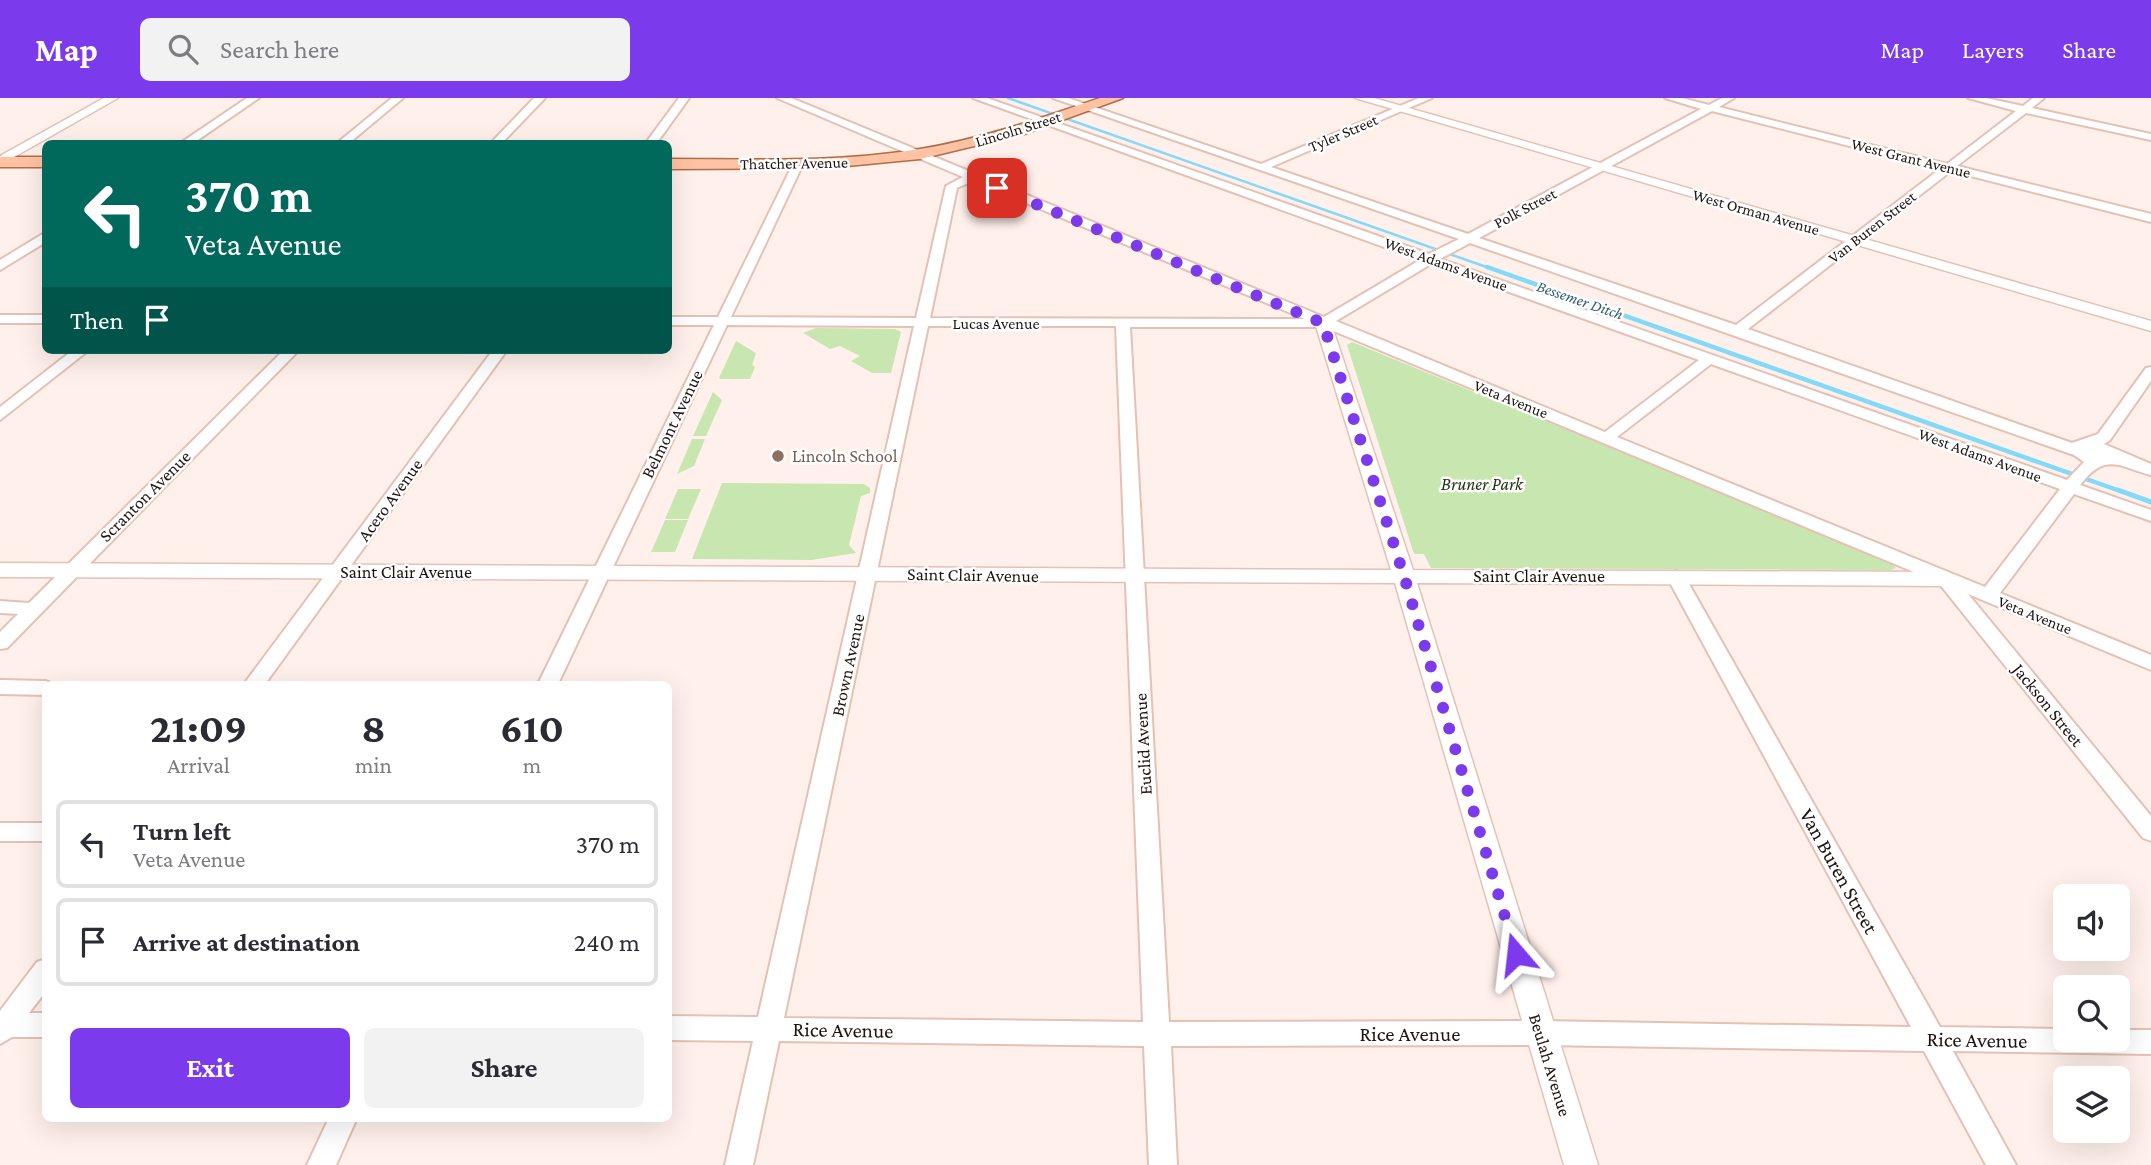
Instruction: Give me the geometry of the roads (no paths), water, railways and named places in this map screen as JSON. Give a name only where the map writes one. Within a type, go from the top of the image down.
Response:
[{"type":"main road","name":"Lincoln Street","points":[[919,154],[973,143],[1050,121],[1115,98]]},
{"type":"main road","name":"Thatcher Avenue","points":[[672,164],[798,164],[919,154]]},
{"type":"main road","points":[[0,161],[42,162]]},
{"type":"street","points":[[0,161],[112,98]]},
{"type":"street","points":[[190,140],[254,98]]},
{"type":"street","points":[[346,140],[398,98]]},
{"type":"street","points":[[499,140],[540,98]]},
{"type":"street","points":[[653,140],[684,98]]},
{"type":"street","name":"Veta Avenue","points":[[782,98],[2151,663]]},
{"type":"street","name":"West Adams Avenue","points":[[978,98],[1050,121],[1709,359],[2091,459],[2146,469]]},
{"type":"street","name":"West Adams Avenue","points":[[1058,98],[1082,109],[2052,439],[2091,459],[2151,516]]},
{"type":"street","name":"West Orman Avenue","points":[[1361,98],[2151,326]]},
{"type":"street","name":"Tyler Street","points":[[1260,168],[1427,98]]},
{"type":"street","name":"West Grant Avenue","points":[[1670,98],[2151,218]]},
{"type":"street","name":"Polk Street","points":[[1323,323],[1432,258],[1730,98]]},
{"type":"street","points":[[1973,98],[2151,137]]},
{"type":"street","name":"Van Buren Street","points":[[1738,330],[2039,98]]},
{"type":"street","points":[[871,134],[885,149],[881,159]]},
{"type":"street","name":"Belmont Avenue","points":[[549,681],[798,164]]},
{"type":"street","name":"Brown Avenue","points":[[739,1165],[952,186],[972,177]]},
{"type":"street","points":[[0,266],[42,239]]},
{"type":"street","points":[[0,319],[42,319]]},
{"type":"street","name":"Lucas Avenue","points":[[672,321],[1323,323]]},
{"type":"street","name":"Beulah Avenue","points":[[1323,323],[1404,576],[1581,1165]]},
{"type":"street","name":"Euclid Avenue","points":[[1123,324],[1163,1165]]},
{"type":"street","points":[[0,415],[77,354]]},
{"type":"street","name":"Scranton Avenue","points":[[0,643],[288,354]]},
{"type":"street","name":"Acero Avenue","points":[[256,681],[497,354]]},
{"type":"street","points":[[1606,438],[1709,359]]},
{"type":"street","points":[[1988,596],[2091,459],[2151,371]]},
{"type":"street","name":"Saint Clair Avenue","points":[[2,572],[868,573],[1945,579]]},
{"type":"street","name":"Van Buren Street","points":[[1676,577],[2002,1165]]},
{"type":"street","name":"Jackson Street","points":[[1945,579],[2151,832]]},
{"type":"street","points":[[0,607],[34,609]]},
{"type":"street","points":[[0,687],[42,688]]},
{"type":"street","points":[[0,832],[42,832]]},
{"type":"street","points":[[2,1027],[42,975]]},
{"type":"street","points":[[2,1027],[42,1025]]},
{"type":"street","name":"Rice Avenue","points":[[672,1028],[1157,1034],[1540,1033],[2151,1042]]},
{"type":"street","points":[[321,1165],[341,1122]]},
{"type":"waterway","name":"Bessemer Ditch","points":[[1008,98],[1492,269]]},
{"type":"waterway","name":"Bessemer Ditch","points":[[1487,267],[2123,492]]},
{"type":"waterway","name":"Bessemer Ditch","points":[[2118,490],[2151,502]]},
{"type":"place","name":"Lincoln School","points":[[778,456]]},
{"type":"park label","name":"Bruner Park","points":[[1482,484]]}]
